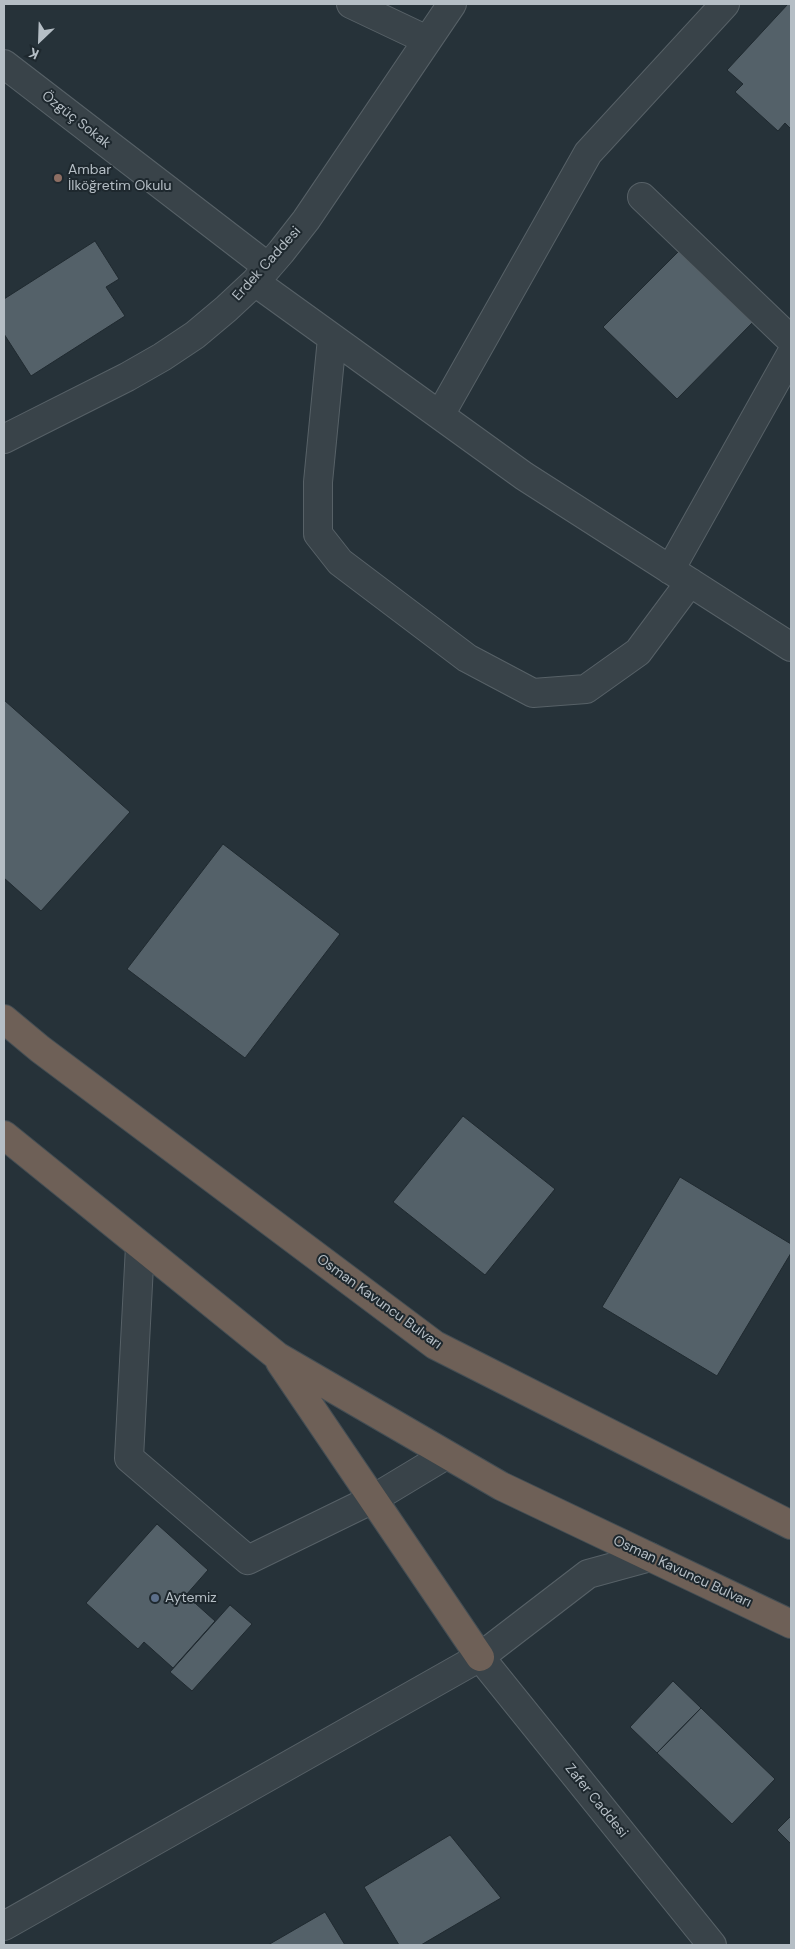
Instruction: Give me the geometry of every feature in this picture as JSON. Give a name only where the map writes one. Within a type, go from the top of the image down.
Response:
[{"type":"highway","name":"Osman Kavuncu Bulvarı","points":[[4,1019],[40,1049],[435,1345],[791,1526]]},
{"type":"highway","name":"Osman Kavuncu Bulvarı","points":[[4,1135],[277,1356],[500,1486],[791,1624]]},
{"type":"highway","points":[[277,1356],[480,1658]]},
{"type":"street","points":[[351,4],[427,40]]},
{"type":"street","name":"Erdek Caddesi","points":[[4,439],[127,377],[162,357],[195,335],[261,274],[306,220],[452,4]]},
{"type":"street","points":[[440,415],[588,153],[725,4]]},
{"type":"street","name":"Özgüç Sokak","points":[[4,64],[261,274],[332,338],[524,476],[791,647]]},
{"type":"street","points":[[642,197],[791,340]]},
{"type":"street","points":[[332,338],[318,482],[318,534],[340,562],[467,658],[533,694],[586,689],[638,652],[680,576],[791,354]]},
{"type":"street","points":[[140,1246],[128,1458],[248,1560],[373,1499],[446,1455]]},
{"type":"street","points":[[4,1926],[480,1658],[588,1574],[650,1557]]},
{"type":"street","name":"Zafer Caddesi","points":[[480,1658],[712,1945]]},
{"type":"building","points":[[788,4],[791,4],[791,129],[785,123],[778,131],[735,92],[743,84],[727,70]]},
{"type":"building","points":[[95,241],[119,279],[106,287],[125,316],[31,376],[4,334],[4,299]]},
{"type":"building","points":[[683,247],[756,319],[677,399],[603,327]]},
{"type":"building","points":[[4,700],[130,812],[41,911],[4,878]]},
{"type":"building","points":[[223,844],[340,934],[245,1058],[127,969]]},
{"type":"building","points":[[463,1116],[555,1189],[485,1275],[393,1202]]},
{"type":"building","points":[[680,1177],[791,1244],[791,1253],[717,1376],[602,1307]]},
{"type":"building","points":[[157,1524],[208,1570],[186,1595],[215,1621],[173,1668],[144,1642],[138,1649],[86,1603]]},
{"type":"building","points":[[230,1605],[252,1624],[192,1691],[170,1672]]},
{"type":"building","points":[[673,1681],[701,1708],[657,1753],[630,1727]]},
{"type":"building","points":[[701,1708],[775,1779],[732,1824],[657,1753]]},
{"type":"building","points":[[791,1816],[791,1844],[777,1830]]},
{"type":"building","points":[[450,1835],[501,1898],[421,1945],[399,1945],[364,1887]]},
{"type":"building","points":[[325,1912],[345,1945],[268,1945]]},
{"type":"place","name":"Ambar İlköğretim Okulu","points":[[58,178]]},
{"type":"place","name":"Aytemiz","points":[[155,1598]]}]
